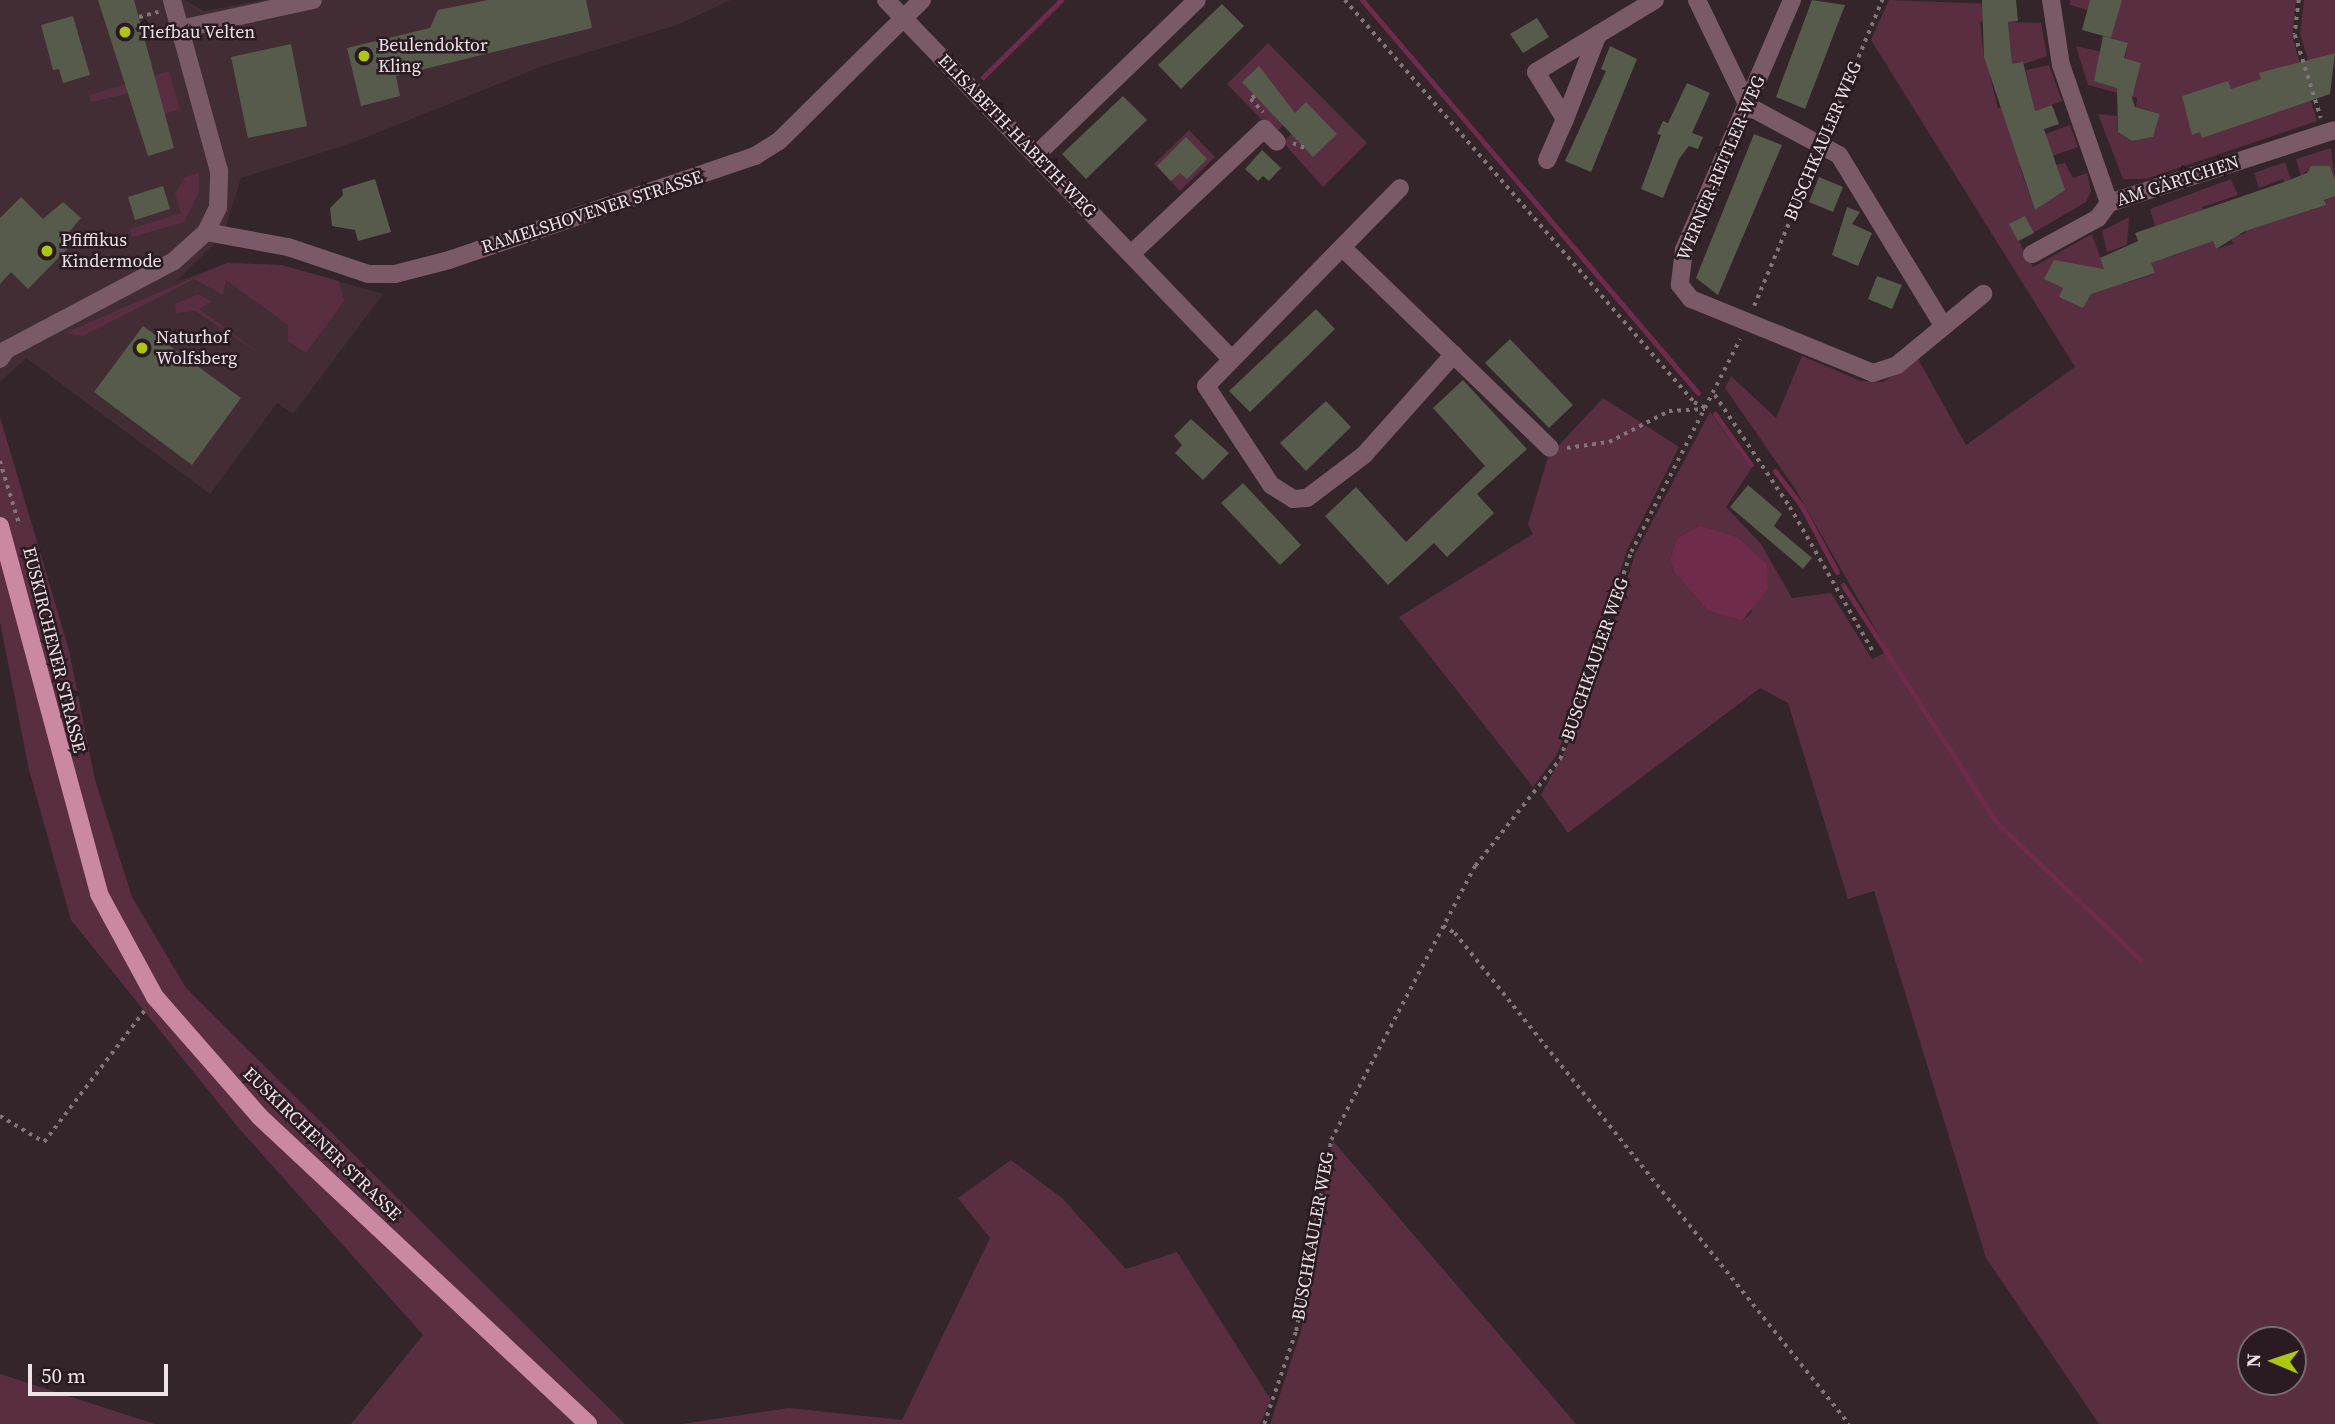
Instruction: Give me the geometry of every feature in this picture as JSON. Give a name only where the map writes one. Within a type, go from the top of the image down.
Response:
[{"type":"main road","name":"EUSKIRCHENER STRASSE","points":[[0,526],[99,894],[155,997],[259,1116],[587,1424]]},
{"type":"street","points":[[2,353],[174,261],[206,232],[218,207],[219,171],[172,0]]},
{"type":"street","points":[[180,29],[313,0]]},
{"type":"street","name":"ELISABETH-HABETH-WEG","points":[[886,0],[1230,357]]},
{"type":"street","name":"RAMELSHOVENER STRASSE","points":[[206,232],[288,247],[368,274],[395,274],[449,260],[755,156],[779,141],[922,0]]},
{"type":"street","points":[[1036,155],[1197,0]]},
{"type":"street","points":[[1565,119],[1536,72],[1655,0]]},
{"type":"street","points":[[1697,0],[1748,106],[1823,142],[1839,155],[1942,324]]},
{"type":"street","name":"WERNER-REITLER-WEG","points":[[1792,0],[1678,271],[1691,299],[1873,373],[1897,365],[1942,324],[1983,294]]},
{"type":"street","points":[[2051,0],[2061,65],[2109,203]]},
{"type":"street","points":[[1548,160],[1598,34]]},
{"type":"street","points":[[1131,254],[1264,129],[1277,142]]},
{"type":"street","name":"AM GÄRTCHEN","points":[[2032,254],[2098,218],[2109,203],[2330,132]]},
{"type":"street","points":[[1400,188],[1344,249],[1230,357],[1206,386],[1270,485],[1293,499],[1316,493],[1364,455],[1454,354]]},
{"type":"street","points":[[1344,249],[1550,448]]},
{"type":"path","points":[[1345,0],[1694,402],[1707,409]]},
{"type":"path","name":"BUSCHKAULER WEG","points":[[1264,1424],[1296,1331],[1331,1140],[1475,866],[1560,759],[1631,552],[1715,396],[1882,0]]},
{"type":"path","points":[[2299,0],[2295,35],[2330,132]]},
{"type":"path","points":[[1255,96],[1251,99],[1267,116]]},
{"type":"path","points":[[1715,396],[1790,507],[1874,653]]},
{"type":"path","points":[[1550,448],[1609,442],[1669,411],[1707,409]]},
{"type":"path","points":[[0,461],[20,526]]},
{"type":"path","points":[[1443,926],[1455,933],[1849,1424]]},
{"type":"path","points":[[0,1116],[44,1142],[155,997]]},
{"type":"shaded area","points":[[0,0],[185,0],[204,11],[263,0],[731,0],[677,25],[543,66],[352,143],[241,178],[223,235],[176,282],[227,263],[281,265],[383,294],[293,414],[277,403],[210,494],[26,358],[0,382]]},
{"type":"shaded area","points":[[1889,0],[2016,5],[2017,13],[1980,22],[1984,57],[2011,54],[2008,22],[2041,23],[2047,56],[1990,76],[1998,108],[2032,100],[2026,70],[2049,65],[2062,101],[2029,113],[2045,134],[2070,125],[2078,147],[2020,167],[2035,210],[2064,190],[2056,165],[2065,163],[2073,178],[2087,173],[2091,191],[2086,202],[2019,241],[2033,267],[2092,234],[2105,271],[2123,284],[2154,274],[2147,250],[2166,258],[2198,246],[2181,218],[2155,226],[2150,209],[2231,179],[2238,195],[2202,207],[2216,249],[2233,244],[2231,238],[2246,233],[2240,215],[2258,208],[2264,225],[2295,214],[2283,179],[2259,188],[2254,173],[2285,162],[2300,205],[2306,203],[2310,211],[2335,194],[2335,1424],[2099,1424],[1986,1258],[1874,891],[1848,899],[1788,703],[1760,688],[1568,833],[1541,795],[1585,714],[1635,554],[1710,412],[1751,469],[1726,507],[1761,544],[1792,598],[1831,593],[1872,659],[1888,651],[1794,487],[1725,388],[1731,376],[1776,418],[1802,356],[1861,381],[1883,382],[1918,359],[1966,445],[2075,367],[1871,40]],"holes":[[[1700,525],[1737,537],[1752,612],[1742,621],[1708,611],[1674,572],[1670,560],[1677,538]]]},
{"type":"shaded area","points":[[2070,0],[2296,0],[2292,36],[2317,121],[2146,179],[2123,179],[2098,114],[2117,116],[2118,132],[2132,141],[2153,137],[2160,114],[2136,107],[2137,98],[2088,85],[2076,46],[2103,52],[2135,86],[2141,63],[2125,58],[2128,43],[2111,38],[2119,9],[2087,10],[2070,5]]},
{"type":"shaded area","points":[[2304,0],[2335,0],[2335,53],[2319,58],[2315,82],[2300,34]]},
{"type":"shaded area","points":[[1268,43],[1367,143],[1323,187],[1283,142],[1315,112],[1306,103],[1275,133],[1227,84]]},
{"type":"shaded area","points":[[169,71],[180,109],[164,114],[156,87],[91,102],[89,95]]},
{"type":"shaded area","points":[[1189,130],[1215,157],[1180,191],[1154,164]]},
{"type":"shaded area","points":[[2331,148],[2335,180],[2330,166],[2312,166],[2301,176],[2296,159]]},
{"type":"shaded area","points":[[199,173],[199,192],[184,222],[132,237],[130,229],[181,213],[175,193],[185,177]]},
{"type":"shaded area","points":[[2129,217],[2127,245],[2107,252],[2102,231]]},
{"type":"shaded area","points":[[227,263],[281,265],[339,281],[344,301],[306,353],[288,341],[288,325],[226,280],[223,295],[194,279],[83,336],[65,333]]},
{"type":"shaded area","points":[[198,294],[212,302],[199,309],[261,354],[195,311],[176,313],[175,304]]},
{"type":"shaded area","points":[[1603,398],[1679,447],[1627,550],[1575,711],[1556,756],[1533,787],[1399,617],[1533,534],[1528,524],[1548,457]]},
{"type":"shaded area","points":[[0,417],[69,650],[95,780],[132,897],[186,988],[625,1424],[351,1424],[423,1335],[237,1126],[71,920],[29,770],[0,622]]},
{"type":"shaded area","points":[[1700,525],[1737,537],[1767,564],[1768,589],[1742,621],[1708,611],[1674,572],[1670,560],[1677,538]]},
{"type":"shaded area","points":[[1333,1141],[1576,1424],[1270,1424],[1301,1331]]},
{"type":"shaded area","points":[[1011,1160],[1062,1198],[1126,1269],[1177,1252],[1271,1400],[1260,1424],[681,1424],[789,1408],[902,1420],[990,1238],[958,1198]]},
{"type":"shaded area","points":[[0,1374],[155,1424],[0,1424]]},
{"type":"building","points":[[98,0],[134,0],[174,148],[148,156]]},
{"type":"building","points":[[488,0],[586,0],[592,28],[396,76],[400,96],[361,106],[347,48],[430,28],[438,10]]},
{"type":"building","points":[[1812,0],[1845,5],[1805,109],[1776,97]]},
{"type":"building","points":[[1982,0],[2016,0],[2018,21],[2008,22],[2012,64],[2023,62],[2035,111],[2052,105],[2059,124],[2044,129],[2065,190],[2035,210],[1984,57]]},
{"type":"building","points":[[2090,0],[2122,0],[2111,38],[2082,30]]},
{"type":"building","points":[[1222,4],[1244,26],[1181,89],[1158,65]]},
{"type":"building","points":[[73,16],[90,75],[63,83],[59,69],[53,70],[41,25]]},
{"type":"building","points":[[1537,18],[1549,37],[1523,53],[1510,34]]},
{"type":"building","points":[[2103,36],[2128,43],[2124,58],[2141,63],[2132,98],[2135,107],[2160,114],[2153,137],[2132,141],[2118,132],[2117,88],[2094,81]]},
{"type":"building","points":[[291,44],[307,126],[248,138],[231,57]]},
{"type":"building","points":[[1610,46],[1637,59],[1591,172],[1565,161],[1606,71],[1601,69]]},
{"type":"building","points":[[2335,53],[2330,94],[2202,138],[2200,132],[2192,135],[2182,96],[2228,81],[2231,89],[2261,79],[2259,73]]},
{"type":"building","points":[[1259,66],[1295,113],[1306,102],[1337,134],[1313,157],[1242,82]]},
{"type":"building","points":[[1687,83],[1710,93],[1692,133],[1703,137],[1698,149],[1689,146],[1679,159],[1663,198],[1641,189],[1661,135],[1657,134],[1663,121],[1668,123]]},
{"type":"building","points":[[1123,96],[1147,120],[1086,179],[1062,154]]},
{"type":"building","points":[[1754,134],[1782,145],[1718,295],[1696,278]]},
{"type":"building","points":[[1186,137],[1207,159],[1187,179],[1180,173],[1171,181],[1157,166]]},
{"type":"building","points":[[1262,150],[1281,168],[1269,181],[1263,176],[1258,181],[1245,169]]},
{"type":"building","points":[[2311,166],[2330,166],[2335,180],[2335,196],[2324,200],[2326,205],[2245,231],[2216,249],[2213,241],[2151,263],[2155,273],[2091,294],[2083,308],[2059,297],[2063,288],[2044,279],[2054,260],[2104,269],[2100,258],[2138,241],[2135,233],[2284,182],[2307,173]]},
{"type":"building","points":[[1819,177],[1843,187],[1833,212],[1809,202]]},
{"type":"building","points":[[375,179],[391,232],[358,241],[355,230],[332,226],[330,208],[343,195],[342,189]]},
{"type":"building","points":[[163,186],[170,209],[135,220],[128,197]]},
{"type":"building","points":[[21,197],[43,219],[63,202],[81,218],[64,238],[71,245],[28,289],[11,272],[0,284],[0,218]]},
{"type":"building","points":[[1847,207],[1860,212],[1852,224],[1872,233],[1858,266],[1832,255]]},
{"type":"building","points":[[2025,216],[2034,233],[2018,241],[2009,224]]},
{"type":"building","points":[[1877,276],[1902,285],[1892,309],[1868,299]]},
{"type":"building","points":[[1316,309],[1335,329],[1250,412],[1229,391]]},
{"type":"building","points":[[143,326],[241,398],[192,465],[94,392]]},
{"type":"building","points":[[1510,339],[1573,405],[1549,428],[1485,363]]},
{"type":"building","points":[[1463,380],[1527,449],[1477,494],[1494,513],[1447,557],[1434,543],[1388,585],[1325,516],[1356,487],[1406,542],[1485,466],[1433,408]]},
{"type":"building","points":[[1326,401],[1351,427],[1306,471],[1280,443]]},
{"type":"building","points":[[1191,419],[1229,453],[1203,480],[1175,453],[1182,445],[1174,436]]},
{"type":"building","points":[[1243,483],[1301,545],[1280,565],[1221,503]]},
{"type":"building","points":[[1748,485],[1782,514],[1774,526],[1812,558],[1803,569],[1730,507]]},
{"type":"waterway","points":[[983,77],[1061,0]]},
{"type":"waterway","points":[[1362,0],[1698,393]]},
{"type":"waterway","points":[[1715,414],[1751,465]]},
{"type":"waterway","points":[[1775,471],[1801,505],[1837,572]]},
{"type":"waterway","points":[[1843,585],[1997,823],[2141,960]]},
{"type":"place","name":"Tiefbau Velten","points":[[125,32]]},
{"type":"place","name":"Beulendoktor Kling","points":[[364,56]]},
{"type":"place","name":"Pfiffikus Kindermode","points":[[47,251]]},
{"type":"place","name":"Naturhof Wolfsberg","points":[[142,348]]}]
